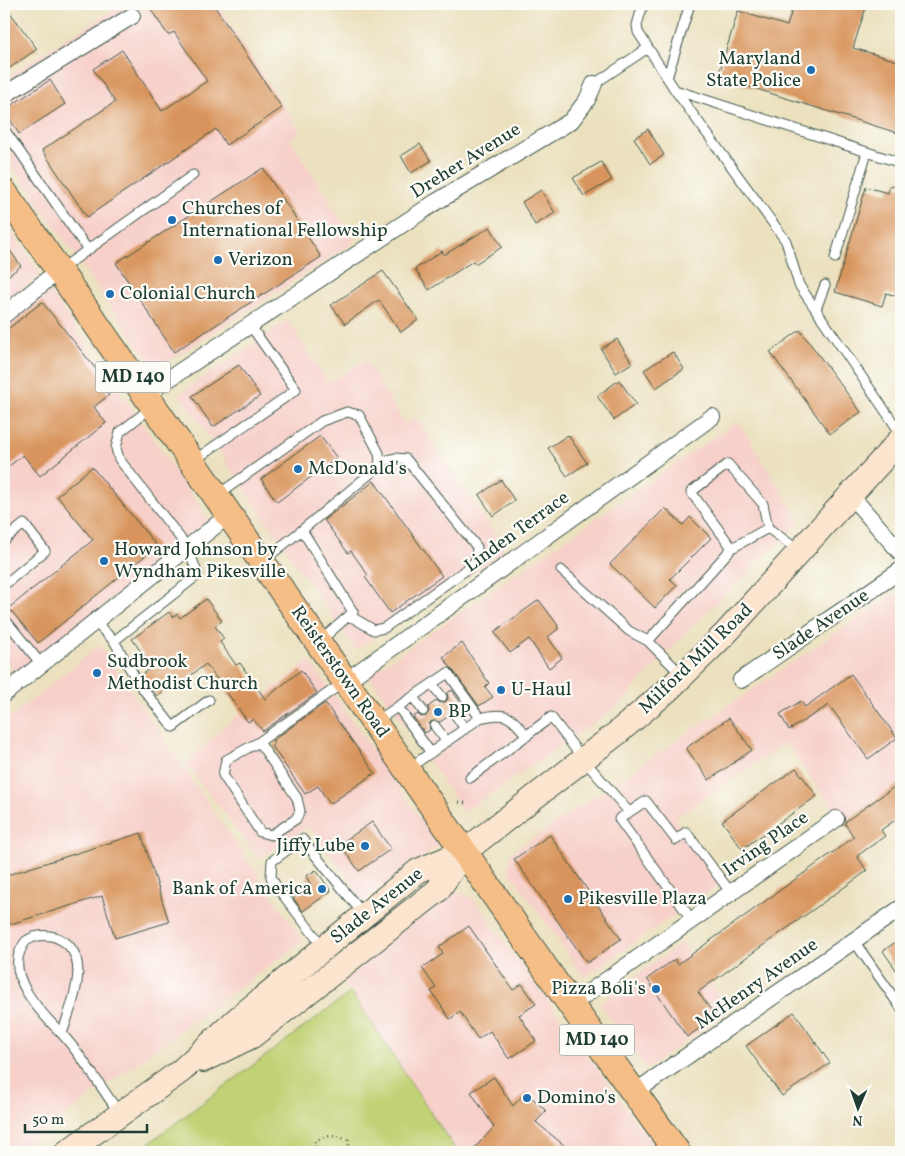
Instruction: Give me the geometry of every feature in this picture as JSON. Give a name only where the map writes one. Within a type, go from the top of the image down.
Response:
[{"type":"main road","name":"Reisterstown Road","points":[[4,193],[224,505],[571,1005],[677,1152]]},
{"type":"main road","name":"Milford Mill Road","points":[[464,851],[616,734],[682,676],[726,633],[901,439]]},
{"type":"main road","name":"Slade Avenue","points":[[67,1152],[181,1071],[236,1020],[418,871],[464,851]]},
{"type":"main road","name":"Slade Avenue","points":[[181,1071],[252,1036],[350,961],[437,891],[464,851]]},
{"type":"street","points":[[4,95],[132,16]]},
{"type":"street","name":"Dreher Avenue","points":[[150,400],[250,325],[436,202],[571,120],[588,100],[594,84]]},
{"type":"street","points":[[4,315],[59,270]]},
{"type":"street","name":"Linden Terrace","points":[[346,681],[712,416]]},
{"type":"street","points":[[851,496],[901,553]]},
{"type":"street","points":[[4,694],[188,548],[224,505]]},
{"type":"street","name":"Slade Avenue","points":[[740,680],[901,570]]},
{"type":"street","name":"Irving Place","points":[[571,1005],[836,819]]},
{"type":"street","name":"McHenry Avenue","points":[[635,1092],[901,908]]},
{"type":"lane","points":[[644,4],[637,25],[638,32],[675,90],[786,241],[799,285],[901,434]]},
{"type":"lane","points":[[668,78],[690,4]]},
{"type":"lane","points":[[594,84],[648,48]]},
{"type":"lane","points":[[675,90],[901,163]]},
{"type":"lane","points":[[4,129],[88,250]]},
{"type":"lane","points":[[835,258],[867,152]]},
{"type":"lane","points":[[59,270],[193,175]]},
{"type":"lane","points":[[816,309],[825,285]]},
{"type":"lane","points":[[192,461],[296,390],[250,325]]},
{"type":"lane","points":[[114,641],[198,576],[188,548],[120,459],[116,448],[120,432],[150,400]]},
{"type":"lane","points":[[224,505],[322,421],[347,412],[359,414],[379,454],[379,465]]},
{"type":"lane","points":[[263,561],[379,465],[395,458],[406,459],[477,547],[476,560],[470,568],[384,628],[374,630],[350,616]]},
{"type":"lane","points":[[732,548],[690,492],[728,464],[763,504],[768,528],[800,552]]},
{"type":"lane","points":[[4,540],[24,524],[45,551],[4,585]]},
{"type":"lane","points":[[648,641],[732,548],[768,528]]},
{"type":"lane","points":[[302,530],[352,612],[350,616],[319,642]]},
{"type":"lane","points":[[562,570],[629,631],[648,641],[682,676]]},
{"type":"lane","points":[[4,618],[41,664]]},
{"type":"lane","points":[[95,622],[114,641],[139,684],[173,727],[209,700]]},
{"type":"lane","points":[[375,722],[448,674],[480,718]]},
{"type":"lane","points":[[259,742],[297,798],[300,810],[296,819],[271,835],[260,832],[224,775],[226,760],[259,742],[346,681]]},
{"type":"lane","points":[[432,684],[442,697]]},
{"type":"lane","points":[[412,697],[423,710]]},
{"type":"lane","points":[[398,708],[431,753]]},
{"type":"lane","points":[[454,713],[466,729]]},
{"type":"lane","points":[[408,770],[480,718],[496,714],[508,716],[527,736]]},
{"type":"lane","points":[[470,778],[551,717],[583,759],[629,812]]},
{"type":"lane","points":[[435,726],[446,742]]},
{"type":"lane","points":[[692,920],[619,819],[646,800],[676,840],[686,832],[731,892]]},
{"type":"lane","points":[[324,948],[276,886],[271,877],[272,861],[302,839],[364,915]]},
{"type":"lane","points":[[62,1034],[77,988],[77,958],[72,949],[63,940],[50,936],[36,935],[15,952],[10,967],[12,977],[30,1007],[62,1034],[120,1114]]},
{"type":"lane","points":[[854,941],[901,1008]]},
{"type":"path","points":[[459,802],[465,803]]},
{"type":"path","points":[[317,1152],[315,1141],[336,1134],[348,1140],[351,1152]]},
{"type":"shaded area","points":[[124,4],[217,4],[300,132],[290,138],[355,242],[155,370],[4,154],[4,80],[54,46]]},
{"type":"shaded area","points":[[4,221],[41,274],[4,305]]},
{"type":"shaded area","points":[[48,288],[209,520],[17,675],[4,657],[4,326]]},
{"type":"shaded area","points":[[288,320],[328,383],[365,360],[405,424],[416,418],[506,551],[356,650],[179,394]]},
{"type":"shaded area","points":[[738,421],[800,522],[686,632],[618,706],[464,812],[369,675]]},
{"type":"shaded area","points":[[901,589],[901,782],[843,822],[786,743],[675,818],[720,884],[584,977],[508,869],[511,853]]},
{"type":"shaded area","points":[[99,645],[303,941],[15,1152],[4,1152],[4,723]]},
{"type":"shaded area","points":[[310,661],[439,845],[364,901],[309,826],[260,859],[185,763],[239,714]]},
{"type":"shaded area","points":[[457,893],[466,894],[476,902],[658,1152],[457,1152],[342,979],[440,901]]},
{"type":"shaded area","points":[[681,943],[729,1011],[647,1069],[600,1003]]},
{"type":"green space","points":[[351,992],[457,1152],[137,1152]]},
{"type":"building","points":[[4,4],[37,49],[4,72]]},
{"type":"building","points":[[147,4],[213,4],[282,108],[226,145],[216,129],[87,217],[42,150],[115,102],[93,69],[122,50],[162,111],[207,81],[174,32],[168,35]]},
{"type":"building","name":"Maryland State Police","points":[[794,4],[867,4],[853,48],[901,62],[901,134],[718,77],[738,11],[787,26]]},
{"type":"building","points":[[50,80],[65,104],[19,134],[4,110]]},
{"type":"building","points":[[648,129],[664,155],[650,164],[634,138]]},
{"type":"building","points":[[420,144],[431,161],[411,173],[401,156]]},
{"type":"building","points":[[601,162],[612,180],[584,196],[573,178]]},
{"type":"building","name":"Verizon","points":[[263,168],[321,257],[174,352],[116,263]]},
{"type":"building","points":[[890,185],[901,188],[901,281],[897,296],[886,293],[882,306],[835,292],[866,187],[888,193]]},
{"type":"building","points":[[541,190],[555,213],[535,225],[522,202]]},
{"type":"building","points":[[490,227],[502,247],[475,264],[473,261],[429,290],[415,269],[442,251],[444,255]]},
{"type":"building","points":[[4,242],[21,266],[4,279]]},
{"type":"building","points":[[383,271],[418,320],[401,332],[379,300],[345,324],[331,305]]},
{"type":"building","points":[[42,302],[108,384],[104,388],[109,395],[94,407],[106,423],[40,476],[23,455],[4,470],[4,332]]},
{"type":"building","points":[[800,330],[861,412],[830,434],[770,352]]},
{"type":"building","points":[[617,339],[632,363],[616,373],[601,349]]},
{"type":"building","points":[[673,352],[684,369],[656,388],[644,370]]},
{"type":"building","points":[[239,365],[260,396],[213,427],[192,396]]},
{"type":"building","points":[[619,380],[636,404],[614,420],[597,396]]},
{"type":"building","points":[[568,435],[587,463],[567,476],[548,448]]},
{"type":"building","name":"McDonald's","points":[[320,436],[337,458],[277,502],[261,479]]},
{"type":"building","name":"Howard Johnson by Wyndham Pikesville","points":[[92,467],[157,546],[38,643],[9,608],[93,540],[57,496]]},
{"type":"building","points":[[501,480],[515,501],[493,516],[479,495]]},
{"type":"building","points":[[374,481],[442,576],[390,613],[365,577],[368,575],[351,551],[348,553],[324,520]]},
{"type":"building","points":[[665,508],[683,525],[690,517],[711,538],[670,579],[677,585],[655,608],[610,564]]},
{"type":"building","points":[[206,599],[222,621],[215,626],[224,639],[220,642],[236,665],[240,663],[265,699],[301,670],[317,693],[263,731],[253,719],[248,722],[206,664],[170,691],[168,688],[157,696],[141,675],[152,667],[132,639],[169,612],[173,617],[177,614],[180,618]]},
{"type":"building","points":[[539,600],[557,624],[558,629],[548,637],[562,658],[549,668],[529,639],[510,653],[494,632]]},
{"type":"building","points":[[462,643],[489,683],[485,687],[493,697],[479,706],[443,657]]},
{"type":"building","points":[[851,674],[897,738],[868,759],[829,705],[789,730],[780,714],[801,701],[805,707]]},
{"type":"building","name":"BP","points":[[452,690],[463,706],[459,709],[450,708],[449,716],[440,722],[432,721],[429,724],[430,730],[425,733],[413,717],[418,714],[421,717],[426,716],[429,711],[428,707],[437,700],[440,703],[445,702],[448,699],[447,693]]},
{"type":"building","points":[[325,703],[375,773],[330,804],[318,786],[305,794],[271,745],[274,743],[272,741]]},
{"type":"building","points":[[729,718],[752,750],[709,780],[686,748]]},
{"type":"building","points":[[796,768],[817,796],[742,849],[722,821]]},
{"type":"building","points":[[901,782],[901,816],[881,830],[885,836],[857,856],[867,871],[698,992],[716,1017],[687,1037],[647,979],[675,959],[678,964],[854,837],[845,824],[846,821]]},
{"type":"building","name":"Jiffy Lube","points":[[372,822],[391,849],[359,871],[340,844]]},
{"type":"building","points":[[141,833],[169,922],[115,938],[102,896],[4,926],[4,876]]},
{"type":"building","name":"Pikesville Plaza","points":[[550,835],[621,939],[587,963],[514,859]]},
{"type":"building","points":[[316,870],[331,891],[303,911],[293,898],[311,885],[306,876]]},
{"type":"building","points":[[469,926],[513,990],[522,984],[536,1004],[519,1015],[536,1041],[509,1059],[490,1031],[478,1039],[460,1012],[450,1019],[431,991],[436,988],[422,968],[443,954],[439,947]]},
{"type":"building","points":[[901,938],[901,977],[883,951]]},
{"type":"building","points":[[794,1012],[830,1063],[782,1096],[746,1046]]},
{"type":"building","points":[[494,1077],[513,1106],[526,1092],[546,1111],[536,1122],[572,1152],[471,1152],[494,1127],[471,1092]]},
{"type":"place","name":"Maryland State Police","points":[[811,70]]},
{"type":"place","name":"Churches of International Fellowship","points":[[172,220]]},
{"type":"place","name":"Verizon","points":[[218,260]]},
{"type":"place","name":"Colonial Church","points":[[110,294]]},
{"type":"place","name":"McDonald's","points":[[298,469]]},
{"type":"place","name":"Howard Johnson by Wyndham Pikesville","points":[[104,561]]},
{"type":"place","name":"Sudbrook Methodist Church","points":[[97,673]]},
{"type":"place","name":"U-Haul","points":[[501,690]]},
{"type":"place","name":"BP","points":[[438,712]]},
{"type":"place","name":"Jiffy Lube","points":[[365,846]]},
{"type":"place","name":"Bank of America","points":[[322,889]]},
{"type":"place","name":"Pikesville Plaza","points":[[568,899]]},
{"type":"place","name":"Pizza Boli's","points":[[656,989]]},
{"type":"place","name":"Domino's","points":[[527,1098]]}]
